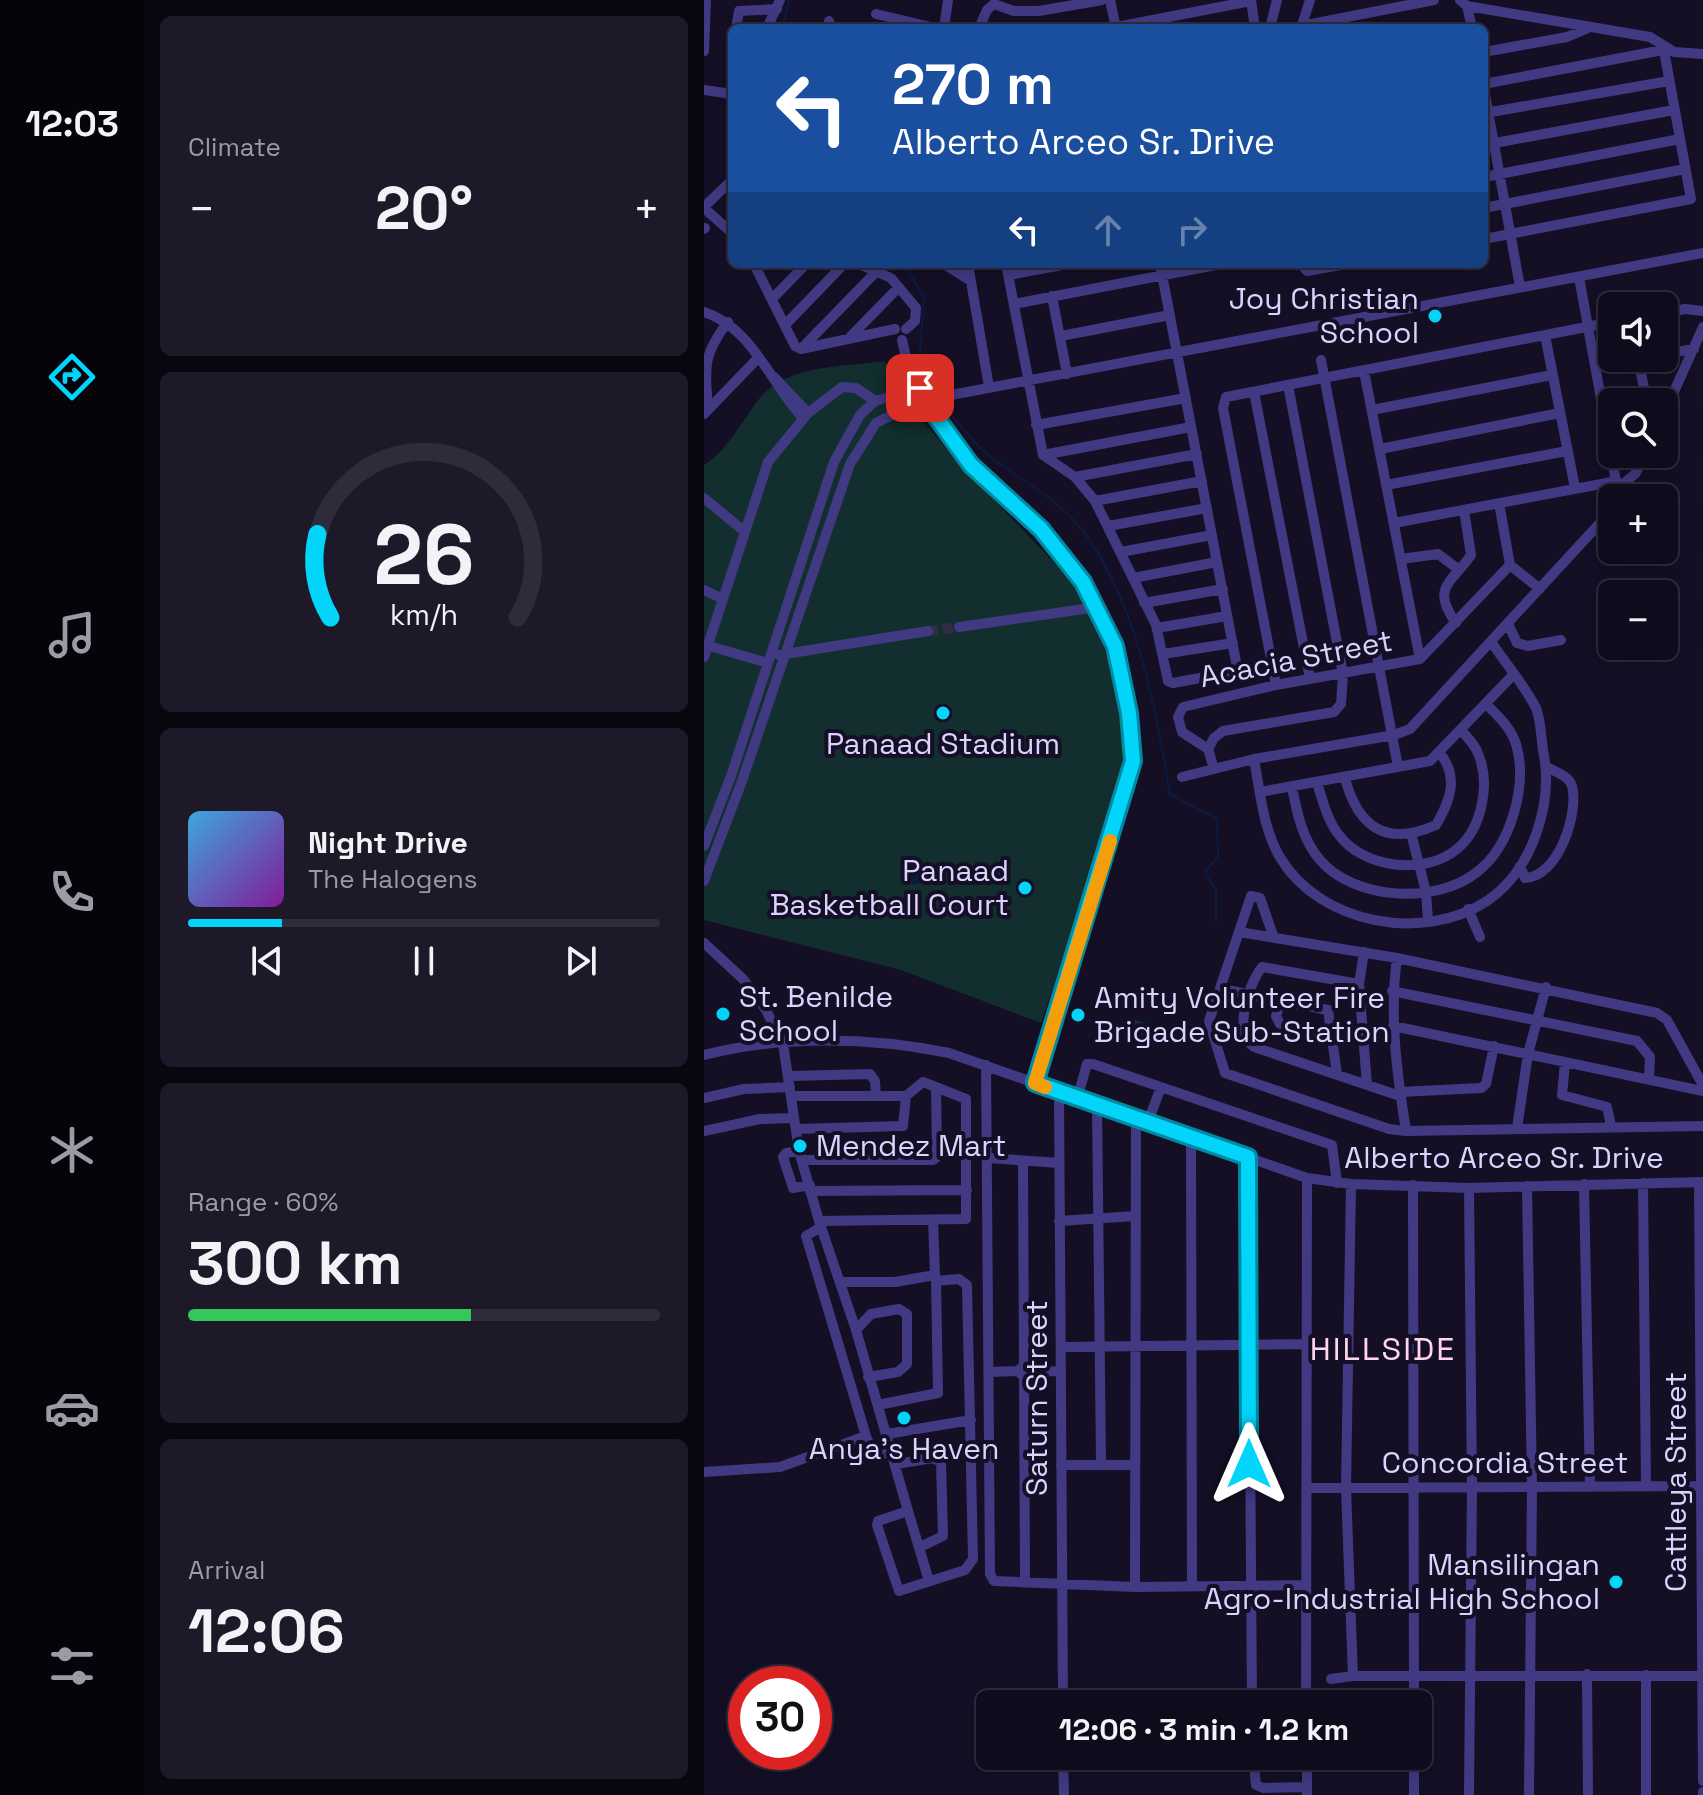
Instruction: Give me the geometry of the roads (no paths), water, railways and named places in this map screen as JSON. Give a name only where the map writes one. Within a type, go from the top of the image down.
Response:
[{"type":"street","points":[[945,24],[948,0]]},
{"type":"street","points":[[981,24],[987,10],[994,4],[1014,11],[1102,0]]},
{"type":"street","points":[[1110,0],[1113,24]]},
{"type":"street","points":[[1134,24],[1251,0],[1254,24]]},
{"type":"street","points":[[1271,24],[1277,0]]},
{"type":"street","points":[[1302,24],[1310,0]]},
{"type":"street","points":[[1316,24],[1434,0]]},
{"type":"street","points":[[1468,24],[1464,3],[1586,29],[1650,37],[1663,48],[1685,55],[1703,54]]},
{"type":"street","points":[[704,51],[705,5]]},
{"type":"street","points":[[737,24],[739,11],[779,5]]},
{"type":"street","points":[[769,24],[779,5]]},
{"type":"street","points":[[876,14],[918,24]]},
{"type":"street","points":[[1488,51],[1567,37],[1586,29]]},
{"type":"street","points":[[1488,238],[1691,199],[1663,48]]},
{"type":"street","points":[[1488,86],[1663,48]]},
{"type":"street","points":[[1488,113],[1669,81]]},
{"type":"street","points":[[704,90],[728,93]]},
{"type":"street","points":[[1520,287],[1500,174],[1489,144],[1674,110]]},
{"type":"street","points":[[1488,176],[1680,139]]},
{"type":"street","points":[[1488,207],[1685,169]]},
{"type":"street","points":[[728,184],[704,208],[728,225]]},
{"type":"street","points":[[902,410],[917,417],[929,403],[989,387],[1703,253]]},
{"type":"street","points":[[760,268],[795,346],[801,349],[851,336],[901,333],[918,314],[891,278],[865,268]]},
{"type":"street","points":[[773,298],[802,268]]},
{"type":"street","points":[[785,325],[840,268]]},
{"type":"street","points":[[950,268],[971,281]]},
{"type":"street","points":[[969,268],[989,387]]},
{"type":"street","points":[[1027,268],[1007,270],[1043,455],[1075,477],[1095,501],[1157,628],[1168,681],[1173,683],[1235,671],[1233,643],[1161,270]]},
{"type":"street","points":[[1014,304],[1181,268]]},
{"type":"street","points":[[801,349],[874,274]]},
{"type":"street","points":[[1579,277],[1617,484]]},
{"type":"street","points":[[851,336],[899,287]]},
{"type":"street","points":[[1052,296],[1067,374]]},
{"type":"street","points":[[1678,310],[1703,311]]},
{"type":"street","points":[[704,312],[728,322],[759,357],[787,401],[805,416]]},
{"type":"street","points":[[1061,336],[1170,315]]},
{"type":"street","points":[[706,410],[706,352],[728,322]]},
{"type":"street","points":[[1276,685],[1223,408],[1226,397],[1598,325]]},
{"type":"street","points":[[1676,388],[1703,327]]},
{"type":"street","points":[[901,333],[913,387]]},
{"type":"street","points":[[1545,335],[1575,488]]},
{"type":"street","points":[[1678,352],[1694,349]]},
{"type":"street","points":[[706,410],[759,357]]},
{"type":"street","points":[[1321,360],[1398,767]]},
{"type":"street","points":[[1364,371],[1420,659]]},
{"type":"street","points":[[1372,410],[1552,375]]},
{"type":"street","points":[[1214,769],[1208,749],[1214,738],[1223,731],[1334,712],[1341,704],[1343,674],[1288,385]]},
{"type":"street","points":[[704,657],[768,462],[805,416],[842,387],[856,388],[875,401]]},
{"type":"street","points":[[704,846],[834,462],[860,415],[875,401],[902,394],[913,387],[920,388],[971,465],[1041,529],[1083,582],[1098,607],[1121,665],[1133,761],[1093,904],[1035,1083]]},
{"type":"street","points":[[1254,392],[1310,679]]},
{"type":"street","points":[[902,394],[902,410]]},
{"type":"street","points":[[1036,425],[1186,398]]},
{"type":"street","points":[[704,881],[742,781],[850,464],[876,423],[902,410]]},
{"type":"street","points":[[1380,449],[1560,413]]},
{"type":"street","points":[[1043,455],[1191,427]]},
{"type":"street","points":[[1386,485],[1567,451]]},
{"type":"street","points":[[1075,477],[1197,454]]},
{"type":"street","points":[[1624,484],[1638,468]]},
{"type":"street","points":[[1095,501],[1202,481]]},
{"type":"street","points":[[1394,523],[1575,488],[1598,489]]},
{"type":"street","points":[[704,498],[745,532]]},
{"type":"street","points":[[1499,503],[1510,565],[1540,589]]},
{"type":"street","points":[[1108,526],[1207,508]]},
{"type":"street","points":[[1456,623],[1446,610],[1444,596],[1445,586],[1471,555],[1464,510]]},
{"type":"street","points":[[1182,777],[1254,759],[1394,735],[1410,729],[1598,525]]},
{"type":"street","points":[[1121,552],[1212,535]]},
{"type":"street","points":[[1401,559],[1438,554],[1458,569]]},
{"type":"street","points":[[1133,578],[1217,562]]},
{"type":"street","name":"Acacia Street","points":[[1208,749],[1182,732],[1178,717],[1181,709],[1276,685],[1420,659],[1510,565]]},
{"type":"street","points":[[1144,603],[1223,589]]},
{"type":"street","points":[[704,590],[721,598]]},
{"type":"street","points":[[959,627],[1098,607]]},
{"type":"street","points":[[1157,628],[1227,616]]},
{"type":"street","points":[[1508,624],[1517,643],[1523,646],[1561,640]]},
{"type":"street","points":[[706,645],[769,659],[928,631]]},
{"type":"street","points":[[1163,654],[1233,643]]},
{"type":"street","points":[[1254,759],[1260,792],[1281,859],[1299,881],[1325,901],[1345,912],[1389,923],[1428,921],[1486,902],[1520,866],[1540,826],[1547,767],[1537,710],[1492,643]]},
{"type":"street","points":[[1260,792],[1430,761],[1513,675]]},
{"type":"street","points":[[1292,787],[1299,822],[1319,859],[1332,873],[1351,885],[1404,894],[1426,892],[1475,874],[1493,857],[1513,813],[1518,764],[1516,743],[1506,724],[1487,705]]},
{"type":"street","points":[[1317,783],[1329,818],[1348,846],[1376,860],[1418,863],[1442,858],[1459,848],[1480,815],[1483,774],[1477,750],[1462,731]]},
{"type":"street","points":[[1345,778],[1351,800],[1372,827],[1400,835],[1411,833],[1436,825],[1445,810],[1452,777],[1448,763],[1439,752]]},
{"type":"street","points":[[1520,866],[1525,878],[1532,878],[1558,858],[1566,839],[1572,788],[1567,778],[1547,767]]},
{"type":"street","points":[[1411,833],[1426,892],[1428,921]]},
{"type":"street","points":[[1273,935],[1268,913],[1260,898],[1249,898],[1222,989],[1209,1021],[1225,1073],[1389,1129],[1406,1131],[1703,1126]]},
{"type":"street","points":[[1468,909],[1480,937]]},
{"type":"street","points":[[1239,932],[1273,935],[1546,987],[1663,1016],[1703,1088]]},
{"type":"street","points":[[704,943],[743,979],[766,1010],[783,1044],[801,1156],[856,1330],[929,1581]]},
{"type":"street","points":[[1364,952],[1359,984],[1367,1085]]},
{"type":"street","points":[[1397,958],[1392,991],[1393,1026],[1406,1131]]},
{"type":"street","points":[[1359,984],[1269,966],[1258,971],[1242,1026],[1250,1046],[1400,1094],[1481,1088],[1486,1084],[1494,1046]]},
{"type":"street","points":[[1517,1128],[1528,1054],[1546,987]]},
{"type":"street","points":[[1222,989],[1328,1010],[1337,1074]]},
{"type":"street","points":[[1392,991],[1637,1041],[1650,1057],[1649,1080]]},
{"type":"street","points":[[1281,1001],[1276,1016],[1280,1024],[1333,1040]]},
{"type":"street","points":[[1393,1026],[1649,1080],[1703,1088]]},
{"type":"street","name":"Alberto Arceo Sr. Drive","points":[[704,1055],[783,1044],[840,1041],[905,1044],[986,1065],[1307,1178],[1337,1183],[1469,1188],[1701,1182]]},
{"type":"street","points":[[1077,1099],[1089,1063],[1332,1145],[1337,1183]]},
{"type":"street","points":[[1565,1063],[1562,1095],[1607,1107],[1611,1126]]},
{"type":"street","points":[[986,1065],[990,1574],[994,1581],[1135,1587],[1306,1585]]},
{"type":"street","points":[[704,1098],[744,1089],[791,1087],[870,1074],[875,1081],[876,1096]]},
{"type":"street","points":[[704,1131],[760,1119],[903,1126],[906,1096],[920,1082],[966,1099],[966,1219],[820,1224],[806,1236],[866,1436],[874,1456],[891,1452]]},
{"type":"street","points":[[791,1087],[906,1096]]},
{"type":"street","points":[[936,1087],[937,1157],[933,1160],[786,1153],[785,1166],[793,1188],[967,1190]]},
{"type":"street","points":[[1148,1122],[1161,1087]]},
{"type":"street","name":"Saturn Street","points":[[1059,1093],[1063,1690]]},
{"type":"street","points":[[1097,1104],[1101,1216],[1101,1464]]},
{"type":"street","points":[[1135,1587],[1136,1117]]},
{"type":"street","points":[[1191,1137],[1192,1586]]},
{"type":"street","points":[[1248,1157],[1252,1690]]},
{"type":"street","points":[[989,1158],[1023,1163],[1059,1163]]},
{"type":"street","points":[[1023,1163],[1025,1582]]},
{"type":"street","points":[[1306,1690],[1307,1178]]},
{"type":"street","name":"Cattleya Street","points":[[1701,1182],[1703,1781]]},
{"type":"street","points":[[1643,1183],[1646,1486]]},
{"type":"street","points":[[1351,1184],[1346,1488],[1353,1676]]},
{"type":"street","points":[[1584,1184],[1590,1487]]},
{"type":"street","points":[[1413,1185],[1416,1486],[1413,1690]]},
{"type":"street","points":[[1527,1186],[1532,1487],[1529,1795]]},
{"type":"street","points":[[1469,1188],[1472,1487],[1469,1795]]},
{"type":"street","points":[[1059,1221],[1135,1216]]},
{"type":"street","points":[[878,1405],[938,1393],[933,1220]]},
{"type":"street","points":[[841,1282],[935,1278],[959,1279],[967,1285],[973,1559],[965,1570],[896,1589],[878,1521],[908,1511]]},
{"type":"street","points":[[856,1330],[871,1314],[899,1309],[907,1314],[907,1364],[898,1372],[868,1377]]},
{"type":"street","points":[[1062,1347],[1305,1344]]},
{"type":"street","points":[[990,1372],[1061,1371]]},
{"type":"street","points":[[887,1434],[971,1420]]},
{"type":"street","points":[[704,1472],[748,1466],[780,1467],[866,1436]]},
{"type":"street","points":[[896,1464],[933,1458],[941,1462],[943,1536],[920,1547]]},
{"type":"street","points":[[1061,1465],[1135,1465]]},
{"type":"street","name":"Concordia Street","points":[[1307,1488],[1702,1486]]},
{"type":"street","points":[[1331,1679],[1353,1676],[1413,1678],[1587,1674],[1701,1676]]},
{"type":"street","points":[[1587,1674],[1588,1795]]},
{"type":"street","points":[[1646,1675],[1646,1795]]},
{"type":"street","points":[[1063,1770],[1064,1795]]},
{"type":"street","points":[[1254,1770],[1256,1785],[1263,1788],[1307,1791],[1307,1770]]},
{"type":"street","points":[[1414,1770],[1414,1795]]},
{"type":"water","points":[[941,868],[943,880],[912,885],[910,873]]},
{"type":"waterway","points":[[783,24],[789,0]]},
{"type":"waterway","points":[[906,268],[924,297],[920,351],[928,385],[933,392]]},
{"type":"waterway","points":[[942,403],[986,453],[1068,514],[1098,553],[1115,584],[1129,618],[1150,689],[1170,794],[1217,819],[1218,856],[1205,873],[1216,890],[1216,920]]},
{"type":"tunnel","points":[[928,631],[959,627]]},
{"type":"place","name":"Joy Christian School","points":[[1435,316]]},
{"type":"place","name":"Panaad Stadium","points":[[943,713]]},
{"type":"place","name":"Panaad Basketball Court","points":[[1025,888]]},
{"type":"place","name":"St. Benilde School","points":[[723,1014]]},
{"type":"place","name":"Amity Volunteer Fire Brigade Sub-Station","points":[[1078,1015]]},
{"type":"place","name":"Mendez Mart","points":[[800,1146]]},
{"type":"place","name":"Anya's Haven","points":[[904,1418]]},
{"type":"place","name":"Mansilingan Agro-Industrial High School","points":[[1616,1582]]},
{"type":"district","name":"HILLSIDE","points":[[1383,1349]]}]
